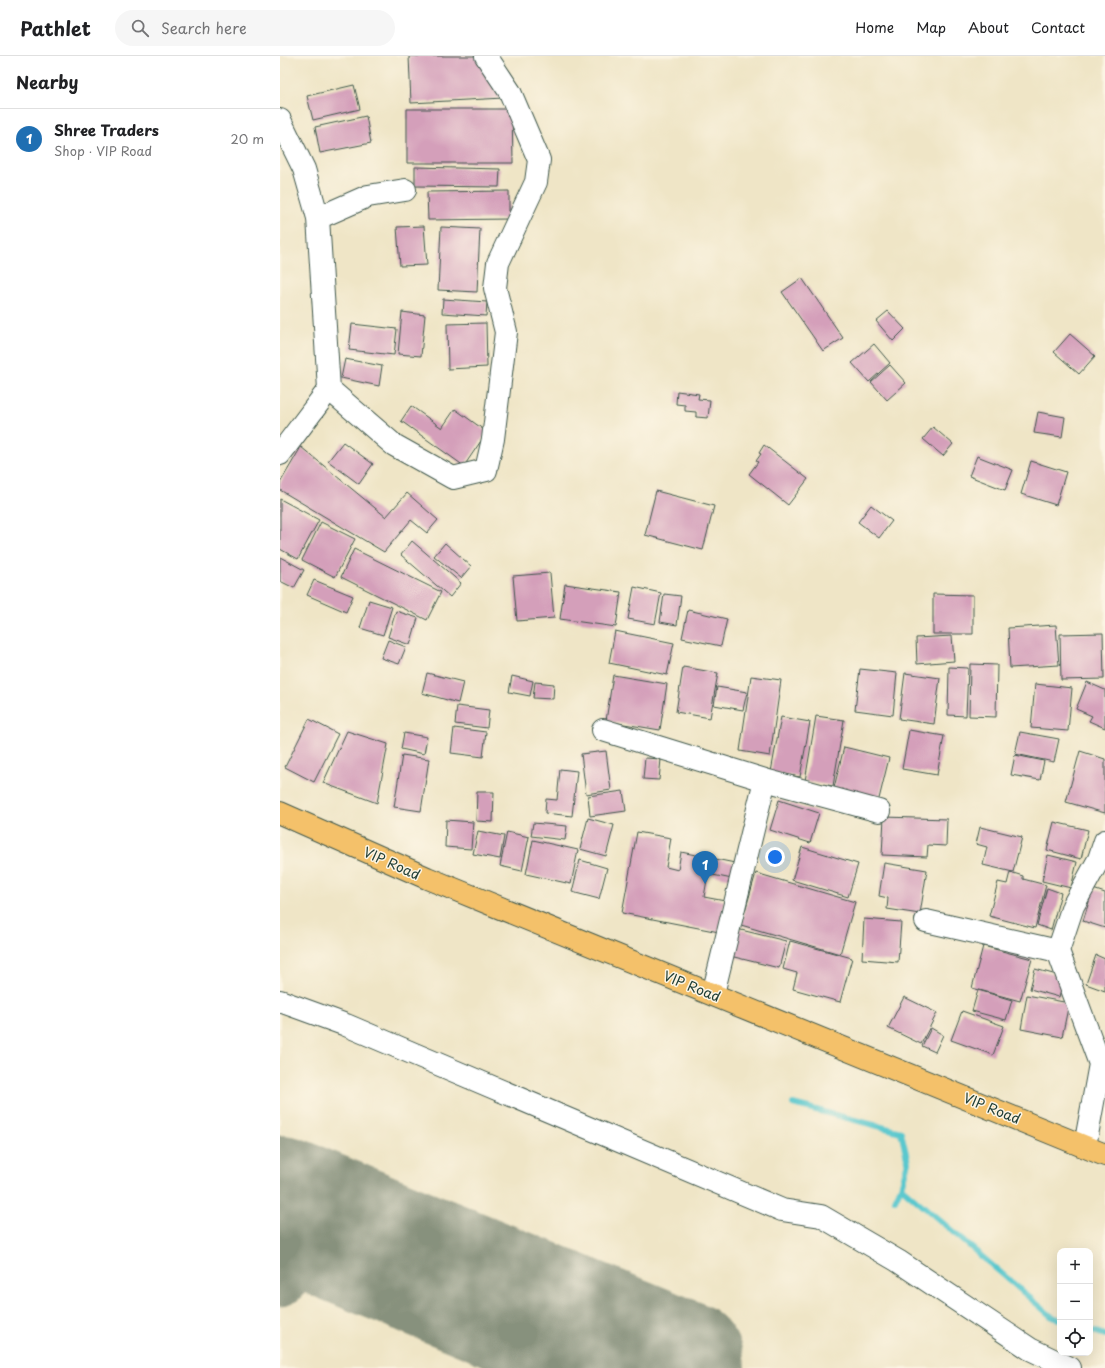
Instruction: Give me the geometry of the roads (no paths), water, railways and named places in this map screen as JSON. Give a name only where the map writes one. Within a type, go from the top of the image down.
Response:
[{"type":"highway","name":"VIP Road","points":[[280,813],[427,878],[1105,1155]]},
{"type":"street","points":[[329,389],[394,446],[453,478],[486,470],[494,439],[506,332],[495,288],[498,263],[536,182],[539,160],[510,92],[486,56]]},
{"type":"street","points":[[280,120],[304,169],[318,218],[329,389],[280,454]]},
{"type":"street","points":[[318,218],[368,196],[405,190]]},
{"type":"street","points":[[603,730],[765,780],[879,811]]},
{"type":"street","points":[[713,994],[765,780]]},
{"type":"street","points":[[1085,1146],[1100,1064],[1058,951],[1073,906],[1099,859],[1105,841]]},
{"type":"street","points":[[926,921],[1058,951]]},
{"type":"street","points":[[280,1001],[346,1026],[782,1210],[821,1216],[898,1261],[1030,1349],[1070,1368]]},
{"type":"waterway","points":[[793,1104],[901,1132],[908,1162],[901,1187],[895,1200]]},
{"type":"waterway","points":[[901,1187],[1051,1316],[1057,1319]]},
{"type":"waterway","points":[[1093,1331],[1105,1335]]},
{"type":"place","name":"Shree Traders","points":[[705,884]]}]
